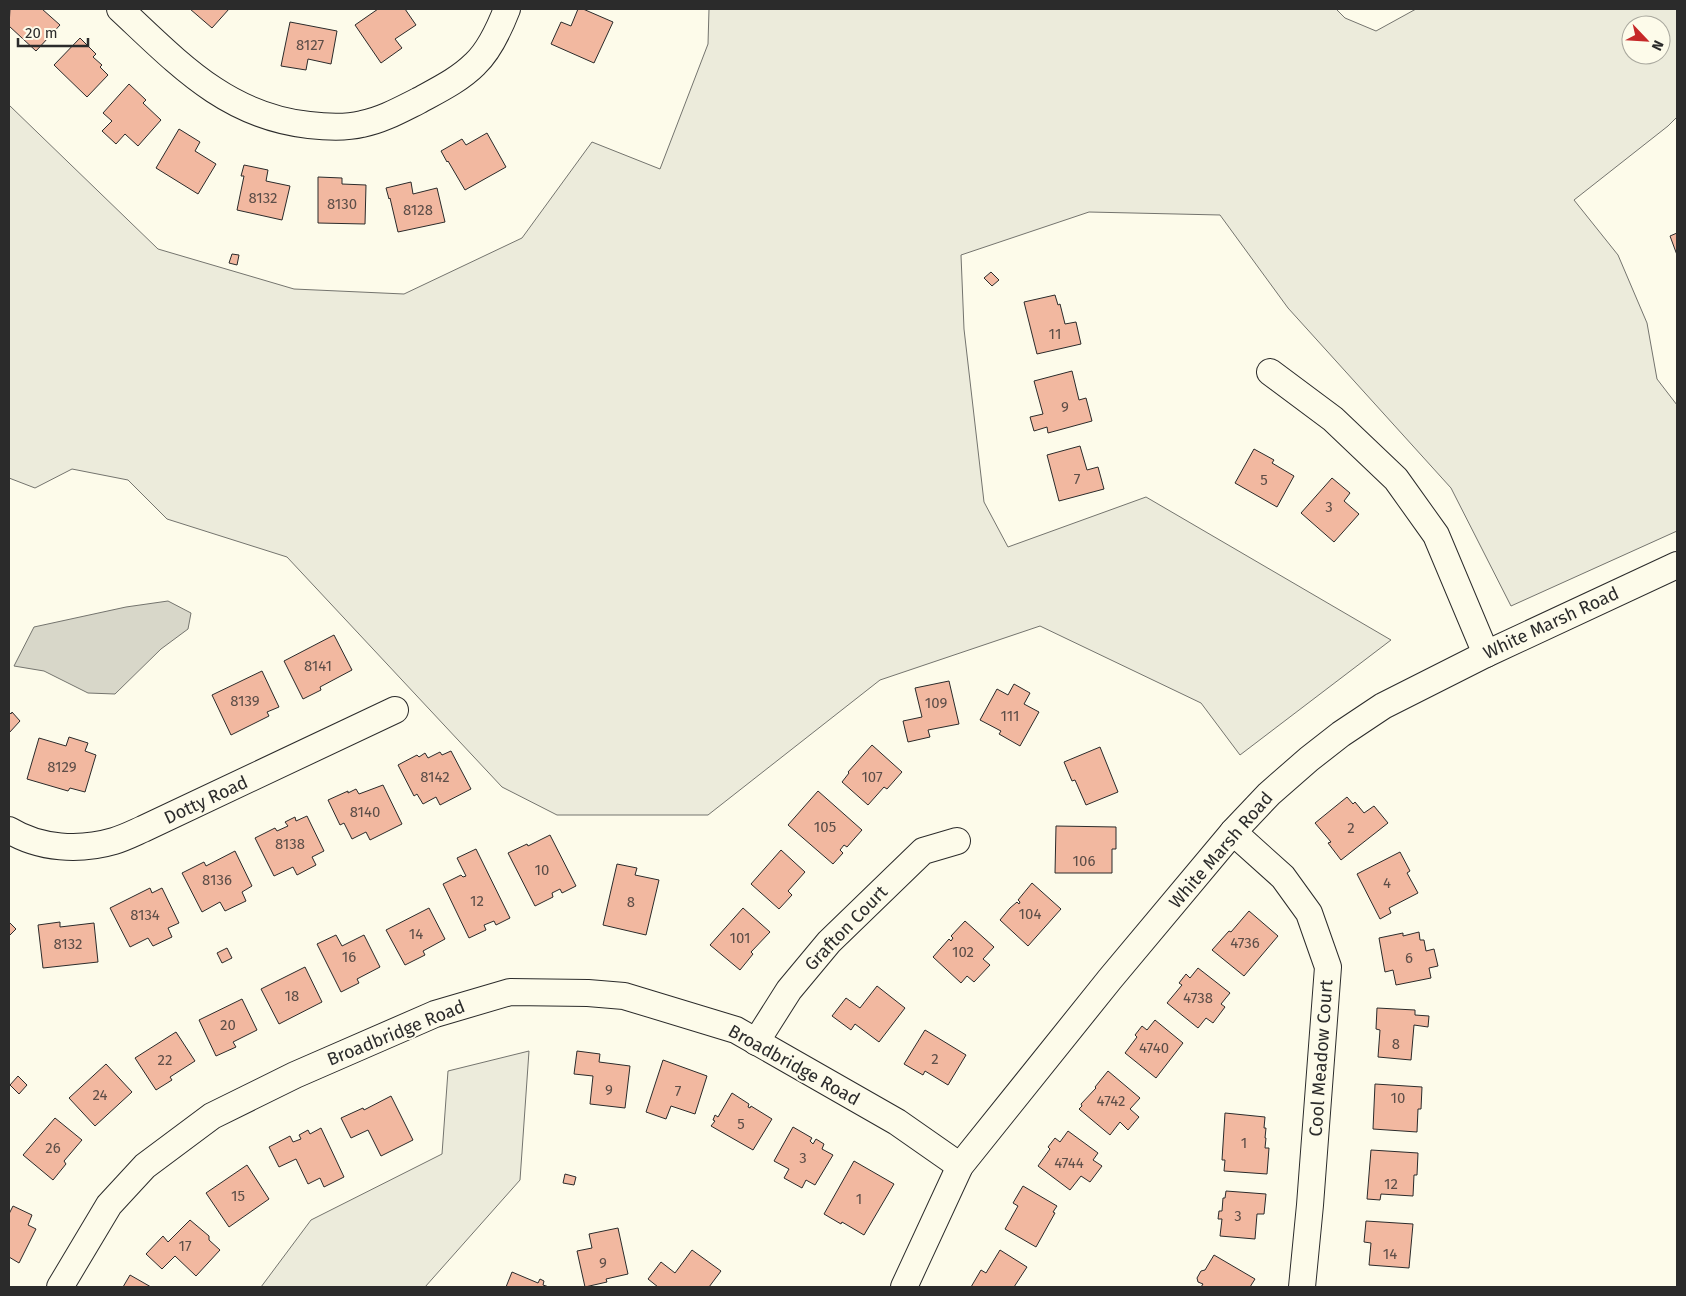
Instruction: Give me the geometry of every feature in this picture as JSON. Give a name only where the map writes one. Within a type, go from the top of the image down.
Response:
[{"type":"street","points":[[120,9],[187,71],[218,93],[247,110],[286,123],[322,127],[362,124],[388,116],[450,84],[476,64],[498,32],[507,9]]},
{"type":"street","points":[[1270,372],[1333,419],[1396,480],[1436,535],[1486,654]]},
{"type":"street","name":"White Marsh Road","points":[[904,1287],[960,1166],[1110,979],[1233,832],[1270,794],[1309,758],[1383,706],[1486,654],[1677,565]]},
{"type":"street","name":"Dotty Road","points":[[9,830],[36,842],[59,847],[86,846],[114,841],[396,710]]},
{"type":"street","name":"Cool Meadow Court","points":[[1233,832],[1283,877],[1309,913],[1328,967],[1302,1287]]},
{"type":"street","name":"Grafton Court","points":[[756,1042],[788,990],[829,942],[923,851],[957,841]]},
{"type":"street","name":"Broadbridge Road","points":[[60,1287],[109,1205],[145,1166],[212,1116],[295,1075],[434,1014],[510,992],[588,993],[624,996],[736,1030],[897,1122],[960,1166]]},
{"type":"shaded area","points":[[709,9],[1336,9],[1345,18],[1376,31],[1416,9],[1677,9],[1677,117],[1574,200],[1618,255],[1647,323],[1657,379],[1677,405],[1677,531],[1511,606],[1451,488],[1288,308],[1220,215],[1089,212],[961,255],[964,329],[984,502],[1008,547],[1146,497],[1391,640],[1240,755],[1201,703],[1040,626],[880,680],[708,815],[557,815],[502,787],[287,557],[167,519],[128,480],[72,469],[35,488],[9,478],[9,105],[158,249],[294,289],[404,294],[522,238],[592,142],[660,169],[708,44]]},
{"type":"shaded area","points":[[168,601],[191,613],[188,629],[161,649],[115,694],[88,693],[44,671],[14,666],[34,627],[126,607]]},
{"type":"shaded area","points":[[529,1051],[520,1180],[425,1287],[261,1287],[311,1220],[442,1154],[448,1071]]},
{"type":"building","points":[[10,9],[42,9],[60,25],[36,51],[9,26]]},
{"type":"building","points":[[190,9],[229,9],[212,28]]},
{"type":"building","points":[[378,9],[405,9],[416,25],[395,39],[402,48],[381,63],[355,25]]},
{"type":"building","points":[[578,9],[583,9],[613,22],[594,63],[551,44],[561,22],[571,26]]},
{"type":"building","points":[[290,22],[337,31],[331,64],[308,59],[306,70],[281,66]]},
{"type":"building","points":[[80,38],[96,54],[93,57],[102,65],[100,67],[108,75],[87,97],[54,65]]},
{"type":"building","points":[[129,84],[146,100],[143,103],[161,120],[138,146],[125,134],[116,144],[102,131],[112,121],[103,113]]},
{"type":"building","points":[[179,129],[200,142],[195,151],[216,164],[198,194],[156,168]]},
{"type":"building","points":[[487,133],[506,167],[465,190],[441,151],[462,139],[466,145]]},
{"type":"building","points":[[244,165],[268,170],[266,181],[290,186],[282,220],[237,210],[244,176],[241,176]]},
{"type":"building","points":[[318,177],[342,178],[342,184],[366,185],[365,224],[318,223]]},
{"type":"building","points":[[411,182],[413,194],[437,188],[445,222],[398,232],[386,188]]},
{"type":"building","points":[[1677,233],[1677,255],[1670,236]]},
{"type":"building","points":[[232,254],[239,255],[237,265],[229,263]]},
{"type":"building","points":[[991,272],[999,280],[992,286],[984,278]]},
{"type":"building","points":[[1055,295],[1058,305],[1060,304],[1065,324],[1076,322],[1081,344],[1037,354],[1024,302]]},
{"type":"building","points":[[1072,371],[1079,400],[1086,398],[1092,421],[1048,433],[1047,427],[1034,431],[1030,417],[1043,414],[1034,381]]},
{"type":"building","points":[[1080,446],[1087,470],[1098,467],[1104,489],[1059,501],[1047,455]]},
{"type":"building","points":[[1254,449],[1274,460],[1272,463],[1294,476],[1277,507],[1235,483]]},
{"type":"building","points":[[1332,478],[1350,493],[1344,501],[1359,514],[1334,542],[1301,513]]},
{"type":"building","points":[[334,635],[352,670],[320,687],[321,690],[303,699],[284,661]]},
{"type":"building","points":[[262,671],[279,707],[267,712],[269,716],[231,735],[212,695]]},
{"type":"building","points":[[949,681],[959,724],[928,730],[930,737],[908,742],[903,721],[922,717],[915,688]]},
{"type":"building","points":[[1014,684],[1030,693],[1024,704],[1039,712],[1020,746],[999,734],[1001,731],[980,720],[997,689],[1008,695]]},
{"type":"building","points":[[9,712],[11,714],[12,712],[20,721],[9,733]]},
{"type":"building","points":[[69,737],[88,743],[85,751],[96,755],[85,792],[70,788],[68,791],[27,779],[39,738],[66,746]]},
{"type":"building","points":[[872,745],[902,772],[887,789],[884,787],[868,805],[842,782],[848,772]]},
{"type":"building","points":[[1100,747],[1118,792],[1086,805],[1075,780],[1072,781],[1064,762]]},
{"type":"building","points":[[451,751],[471,789],[440,805],[436,797],[423,804],[417,794],[414,796],[398,765],[417,755],[419,757],[425,753],[428,758],[440,752],[442,755]]},
{"type":"building","points":[[383,785],[402,824],[370,840],[366,832],[352,839],[344,823],[340,825],[328,800],[348,791],[348,793],[356,789],[359,794]]},
{"type":"building","points":[[818,791],[862,830],[847,847],[844,845],[840,850],[843,853],[833,864],[788,825]]},
{"type":"building","points":[[1347,797],[1353,804],[1355,802],[1364,813],[1374,806],[1388,823],[1341,860],[1328,843],[1331,842],[1315,823]]},
{"type":"building","points":[[307,816],[324,851],[312,857],[316,865],[297,875],[293,867],[274,876],[255,838],[275,828],[277,831],[288,826],[285,822],[295,817],[296,821]]},
{"type":"building","points":[[1056,826],[1116,827],[1116,849],[1112,849],[1112,873],[1055,873]]},
{"type":"building","points":[[550,835],[576,886],[562,893],[560,889],[552,893],[553,897],[535,906],[508,853]]},
{"type":"building","points":[[476,849],[510,918],[496,925],[494,921],[484,925],[486,930],[469,938],[443,884],[461,875],[463,877],[466,876],[457,858]]},
{"type":"building","points":[[781,850],[805,872],[788,891],[792,895],[779,909],[751,884]]},
{"type":"building","points":[[235,851],[252,886],[242,892],[246,901],[225,911],[220,902],[202,912],[182,873],[204,862],[206,866]]},
{"type":"building","points":[[1400,852],[1410,871],[1407,873],[1418,893],[1389,908],[1391,913],[1380,919],[1357,874]]},
{"type":"building","points":[[617,864],[637,868],[635,875],[659,880],[646,935],[603,925]]},
{"type":"building","points":[[1032,883],[1061,909],[1028,946],[1000,920],[1017,902],[1019,904],[1018,900]]},
{"type":"building","points":[[150,888],[152,893],[162,888],[179,923],[168,928],[172,937],[153,946],[148,938],[130,947],[110,908]]},
{"type":"building","points":[[429,908],[445,939],[423,951],[425,955],[405,965],[386,930]]},
{"type":"building","points":[[743,908],[770,932],[751,952],[753,954],[740,970],[710,945]]},
{"type":"building","points":[[1249,911],[1278,936],[1244,976],[1212,950]]},
{"type":"building","points":[[965,921],[994,947],[983,959],[990,965],[974,982],[967,976],[961,983],[933,957],[949,939],[951,941],[953,938],[951,936]]},
{"type":"building","points":[[9,922],[16,929],[9,936]]},
{"type":"building","points":[[60,922],[60,927],[94,923],[98,962],[43,968],[38,925]]},
{"type":"building","points":[[1419,932],[1420,940],[1424,940],[1426,951],[1434,949],[1438,966],[1429,968],[1431,978],[1396,985],[1393,970],[1385,972],[1379,938],[1403,933],[1403,936]]},
{"type":"building","points":[[336,935],[342,946],[364,935],[380,967],[357,979],[359,983],[341,992],[317,944]]},
{"type":"building","points":[[227,948],[232,958],[222,963],[217,953]]},
{"type":"building","points":[[305,967],[322,1002],[279,1024],[261,989]]},
{"type":"building","points":[[1198,968],[1230,993],[1221,1004],[1225,1007],[1213,1023],[1206,1018],[1198,1028],[1167,1003],[1182,985],[1179,983],[1186,974],[1190,978]]},
{"type":"building","points":[[877,986],[905,1008],[879,1042],[855,1024],[851,1030],[832,1016],[846,998],[860,1008]]},
{"type":"building","points":[[242,999],[257,1030],[233,1042],[236,1047],[216,1056],[199,1020]]},
{"type":"building","points":[[1377,1008],[1415,1010],[1415,1015],[1429,1016],[1428,1027],[1414,1025],[1411,1060],[1378,1057],[1380,1030],[1376,1029]]},
{"type":"building","points":[[1155,1020],[1183,1043],[1156,1078],[1125,1053],[1137,1037],[1135,1035],[1142,1026],[1147,1030]]},
{"type":"building","points":[[925,1030],[966,1055],[948,1085],[925,1071],[923,1075],[904,1064]]},
{"type":"building","points":[[176,1032],[195,1061],[170,1077],[172,1080],[156,1090],[135,1058]]},
{"type":"building","points":[[577,1051],[600,1054],[599,1062],[630,1066],[625,1108],[590,1104],[593,1076],[574,1074]]},
{"type":"building","points":[[663,1060],[707,1076],[695,1114],[671,1106],[666,1119],[646,1112]]},
{"type":"building","points":[[106,1064],[132,1092],[95,1126],[69,1098]]},
{"type":"building","points":[[1108,1071],[1140,1098],[1130,1109],[1139,1117],[1128,1130],[1120,1122],[1110,1135],[1079,1109]]},
{"type":"building","points":[[18,1076],[27,1085],[19,1094],[10,1085]]},
{"type":"building","points":[[1375,1084],[1422,1087],[1421,1109],[1418,1109],[1417,1132],[1373,1129]]},
{"type":"building","points":[[732,1093],[749,1104],[748,1107],[750,1108],[751,1106],[772,1119],[753,1150],[711,1126],[715,1121],[713,1120],[715,1115],[718,1117]]},
{"type":"building","points":[[391,1096],[413,1140],[381,1156],[368,1130],[351,1138],[341,1118],[363,1108],[364,1110]]},
{"type":"building","points":[[1225,1113],[1265,1117],[1265,1148],[1269,1148],[1267,1174],[1224,1171],[1225,1160],[1222,1160]]},
{"type":"building","points":[[55,1118],[82,1140],[64,1161],[66,1164],[53,1180],[23,1155]]},
{"type":"building","points":[[793,1127],[812,1138],[810,1141],[813,1144],[816,1139],[824,1144],[822,1149],[833,1155],[815,1185],[806,1180],[802,1188],[784,1178],[789,1169],[774,1161]]},
{"type":"building","points":[[321,1128],[344,1177],[324,1187],[320,1178],[308,1184],[296,1159],[279,1167],[269,1147],[290,1136],[293,1142],[301,1139],[299,1135],[308,1130],[310,1134]]},
{"type":"building","points":[[1068,1131],[1098,1153],[1093,1160],[1102,1166],[1090,1182],[1081,1176],[1070,1190],[1038,1166],[1055,1138],[1060,1142]]},
{"type":"building","points":[[1371,1150],[1418,1153],[1417,1175],[1414,1175],[1413,1196],[1381,1194],[1380,1200],[1367,1199]]},
{"type":"building","points":[[854,1161],[894,1184],[864,1235],[824,1214]]},
{"type":"building","points":[[247,1165],[269,1199],[229,1227],[206,1193]]},
{"type":"building","points":[[565,1174],[576,1177],[574,1185],[563,1183]]},
{"type":"building","points":[[1023,1186],[1057,1206],[1036,1247],[1005,1229],[1018,1206],[1013,1203]]},
{"type":"building","points":[[1226,1191],[1266,1194],[1264,1214],[1257,1214],[1255,1239],[1220,1236],[1222,1219],[1218,1219],[1219,1211],[1222,1211],[1223,1198],[1225,1198]]},
{"type":"building","points":[[13,1206],[32,1215],[28,1225],[36,1229],[19,1263],[9,1257],[9,1214]]},
{"type":"building","points":[[190,1220],[209,1236],[209,1240],[220,1250],[196,1276],[175,1256],[162,1269],[146,1254],[163,1236],[168,1242]]},
{"type":"building","points":[[1366,1221],[1413,1224],[1409,1268],[1369,1265],[1371,1243],[1364,1242]]},
{"type":"building","points":[[618,1228],[628,1274],[606,1279],[607,1282],[585,1287],[577,1251],[592,1248],[589,1234]]},
{"type":"building","points":[[692,1250],[721,1271],[709,1287],[658,1287],[648,1279],[661,1262],[675,1273]]},
{"type":"building","points":[[1000,1250],[1027,1267],[1014,1287],[971,1287],[981,1270],[986,1273]]},
{"type":"building","points":[[1214,1255],[1255,1279],[1250,1287],[1201,1287],[1203,1284],[1198,1282],[1197,1278],[1201,1271],[1205,1270]]},
{"type":"building","points":[[512,1272],[538,1283],[540,1279],[544,1281],[543,1285],[549,1287],[506,1287]]},
{"type":"building","points":[[130,1275],[151,1287],[123,1287]]}]
